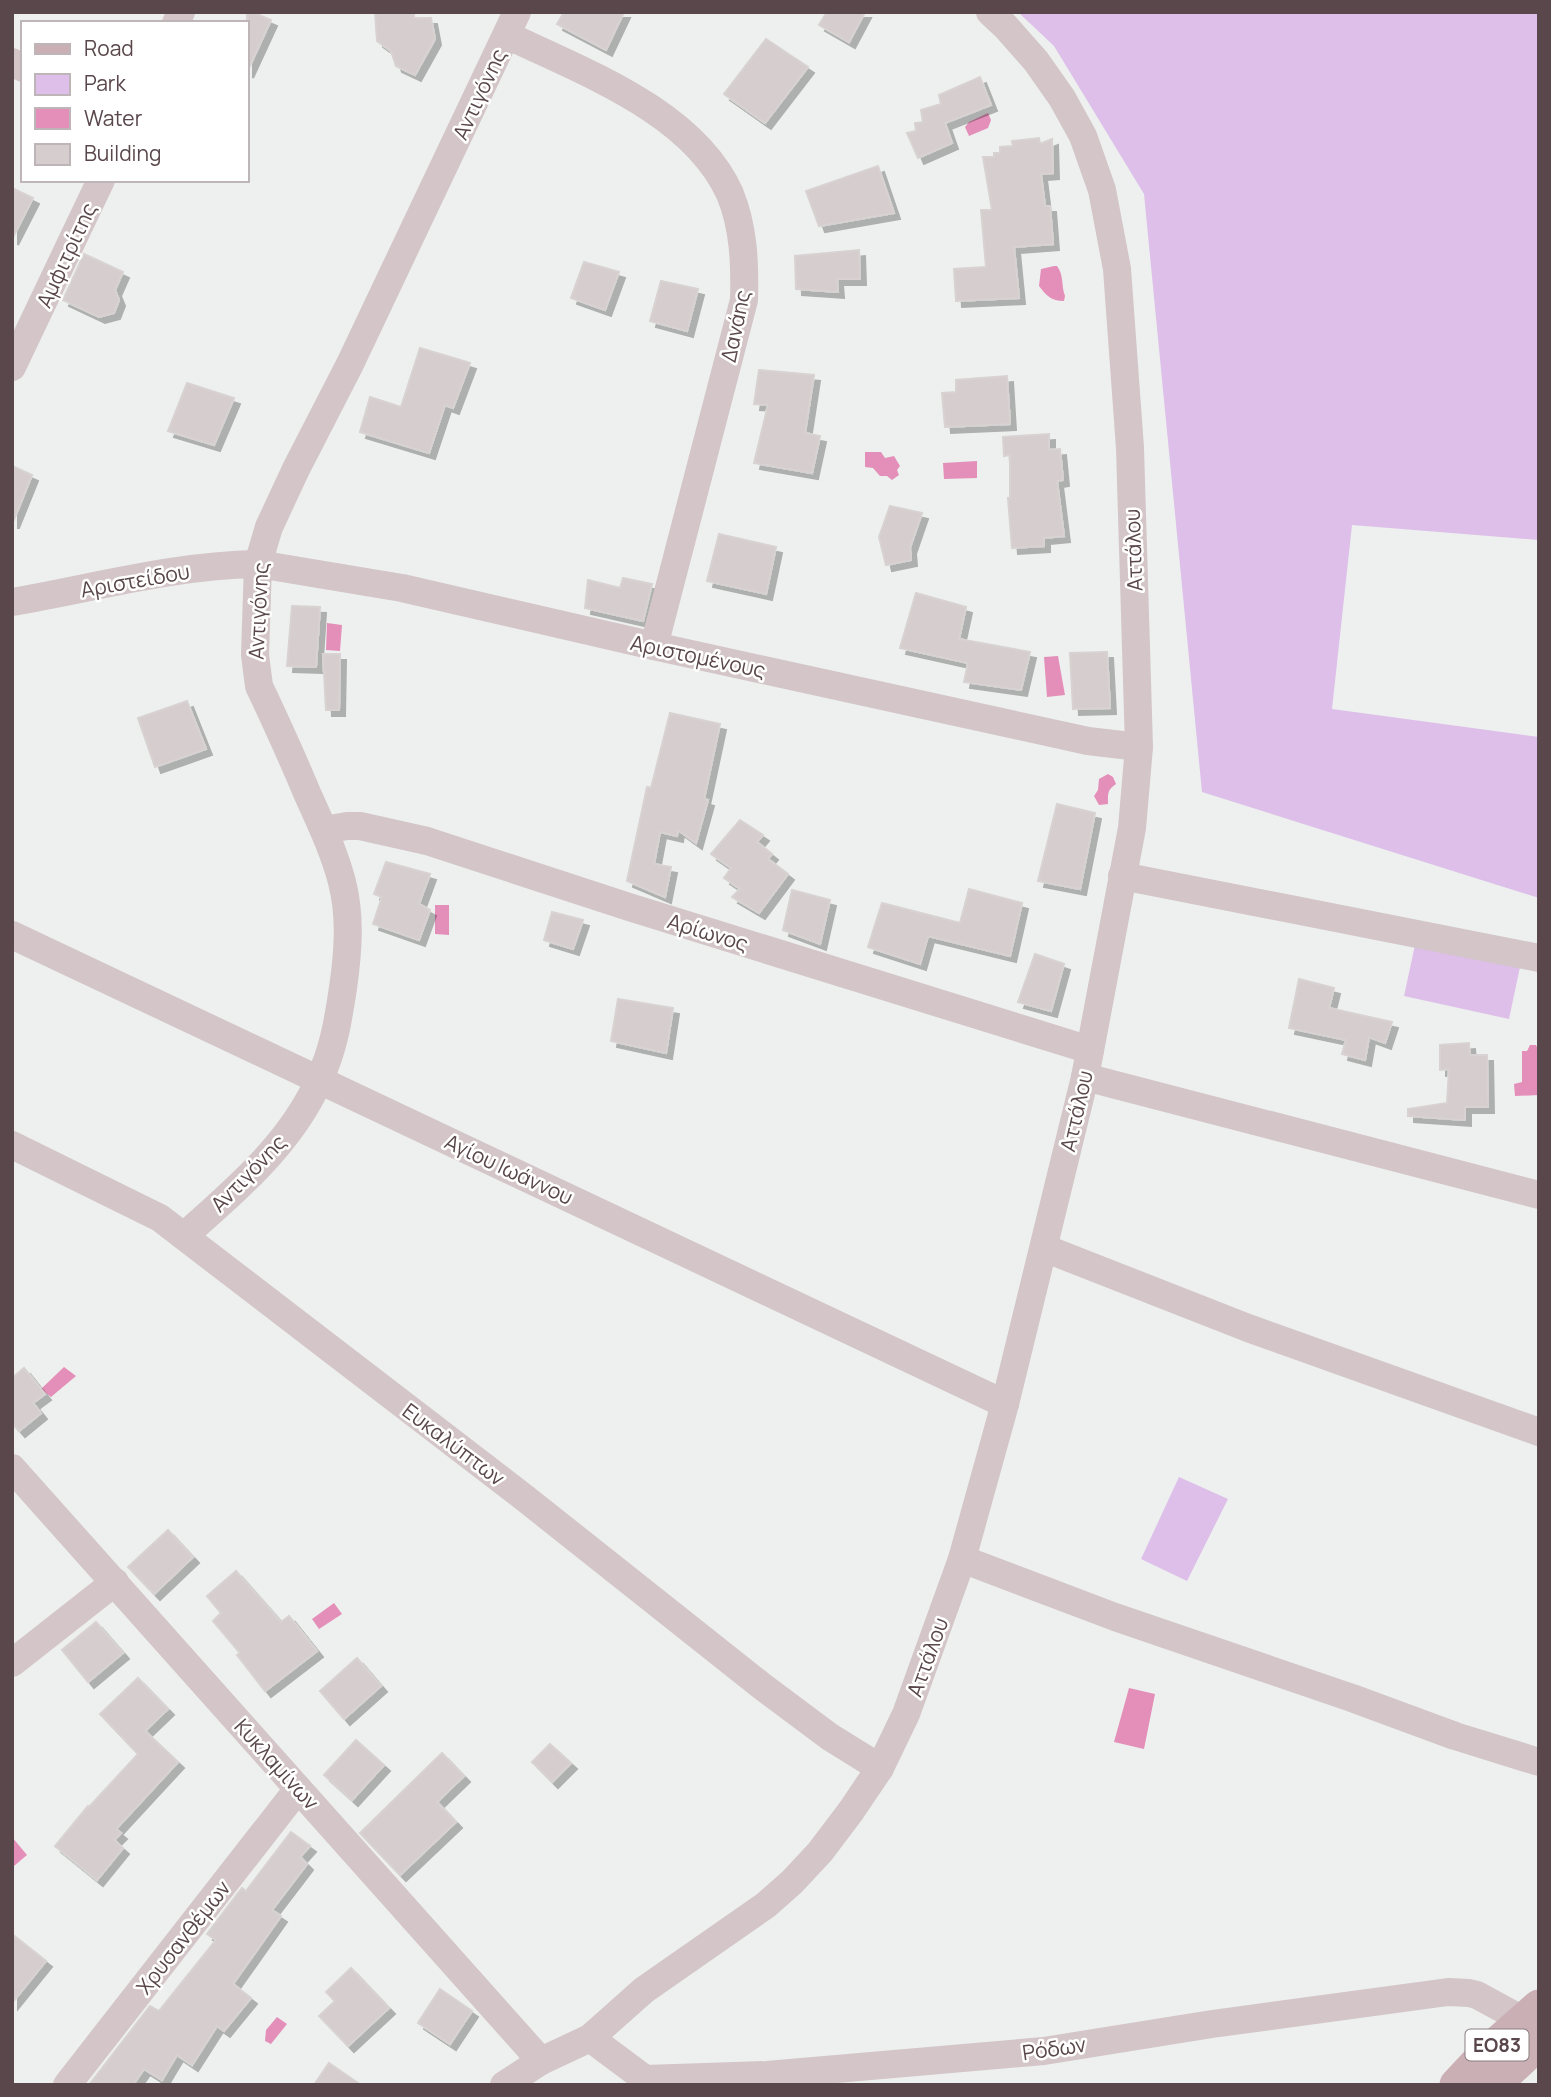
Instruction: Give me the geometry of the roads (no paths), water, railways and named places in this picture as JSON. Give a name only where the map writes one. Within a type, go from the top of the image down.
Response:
[{"type":"main road","name":"ΕΟ83","points":[[1457,2085],[1534,2023]]},
{"type":"main road","name":"ΕΟ83","points":[[1493,2085],[1534,2023]]},
{"type":"street","name":"Αττάλου","points":[[504,2085],[541,2061],[590,2038],[644,1990],[766,1905],[820,1852],[880,1768],[906,1714],[962,1559],[1005,1404],[1088,1063],[1136,796],[1139,747],[1130,462],[1117,269],[1102,190],[1083,135],[1037,61],[990,12]]},
{"type":"street","name":"Αντιγόνης","points":[[184,1236],[269,1157],[299,1118],[327,1062],[345,974],[348,933],[342,881],[324,830],[259,686],[256,673],[258,564],[269,527],[285,491],[350,364],[512,23]]},
{"type":"street","name":"Δανάης","points":[[512,23],[681,131],[719,174],[737,216],[744,254],[744,300],[654,646]]},
{"type":"street","name":"Αμφιτρίτης","points":[[12,367],[100,182]]},
{"type":"street","name":"Αριστομένους","points":[[258,564],[402,588],[1088,741],[1139,747]]},
{"type":"street","name":"Αριστείδου","points":[[12,602],[165,573],[258,564]]},
{"type":"street","name":"Αρίωνος","points":[[324,830],[360,826],[427,841],[1088,1063],[1539,1195]]},
{"type":"street","points":[[1122,876],[1539,958]]},
{"type":"street","name":"Αγίου Ιωάννου","points":[[12,935],[1005,1404]]},
{"type":"street","name":"Ευκαλύπτων","points":[[12,1145],[146,1210],[184,1236],[526,1499],[764,1687],[830,1737],[880,1768]]},
{"type":"street","points":[[1044,1248],[1248,1328],[1539,1432]]},
{"type":"street","name":"Κυκλαμίνων","points":[[12,1468],[541,2061]]},
{"type":"street","points":[[962,1559],[1115,1617],[1352,1698],[1455,1737],[1539,1762]]},
{"type":"street","points":[[12,1664],[115,1582]]},
{"type":"street","name":"Χρυσανθέμων","points":[[67,2085],[298,1789]]},
{"type":"street","name":"Ρόδων","points":[[590,2038],[645,2079],[932,2073],[1044,2051],[1212,2024],[1448,1993],[1477,1995],[1534,2023]]},
{"type":"water","points":[[988,113],[991,120],[988,128],[969,136],[965,127],[969,122]]},
{"type":"water","points":[[1057,266],[1061,273],[1064,301],[1049,297],[1039,286],[1041,269]]},
{"type":"water","points":[[865,452],[881,452],[885,458],[894,456],[900,466],[897,470],[899,475],[892,480],[887,476],[880,476],[873,468],[865,467]]},
{"type":"water","points":[[977,461],[977,478],[944,479],[943,463]]},
{"type":"water","points":[[327,623],[342,625],[340,651],[326,650]]},
{"type":"water","points":[[1058,656],[1065,695],[1047,697],[1044,657]]},
{"type":"water","points":[[1108,774],[1116,784],[1109,792],[1108,804],[1099,805],[1094,796],[1098,790],[1099,779]]},
{"type":"water","points":[[435,905],[449,905],[449,935],[435,934]]},
{"type":"water","points":[[1530,1045],[1536,1045],[1539,1052],[1539,1095],[1515,1096],[1514,1084],[1522,1082],[1522,1051],[1527,1051]]},
{"type":"water","points":[[64,1367],[76,1376],[51,1397],[41,1389]]},
{"type":"water","points":[[334,1603],[342,1614],[319,1629],[312,1619]]},
{"type":"water","points":[[1129,1688],[1155,1694],[1144,1749],[1114,1742]]},
{"type":"water","points":[[12,1837],[27,1855],[14,1866],[12,1864]]},
{"type":"water","points":[[277,2017],[287,2024],[271,2044],[265,2041],[266,2030]]}]
